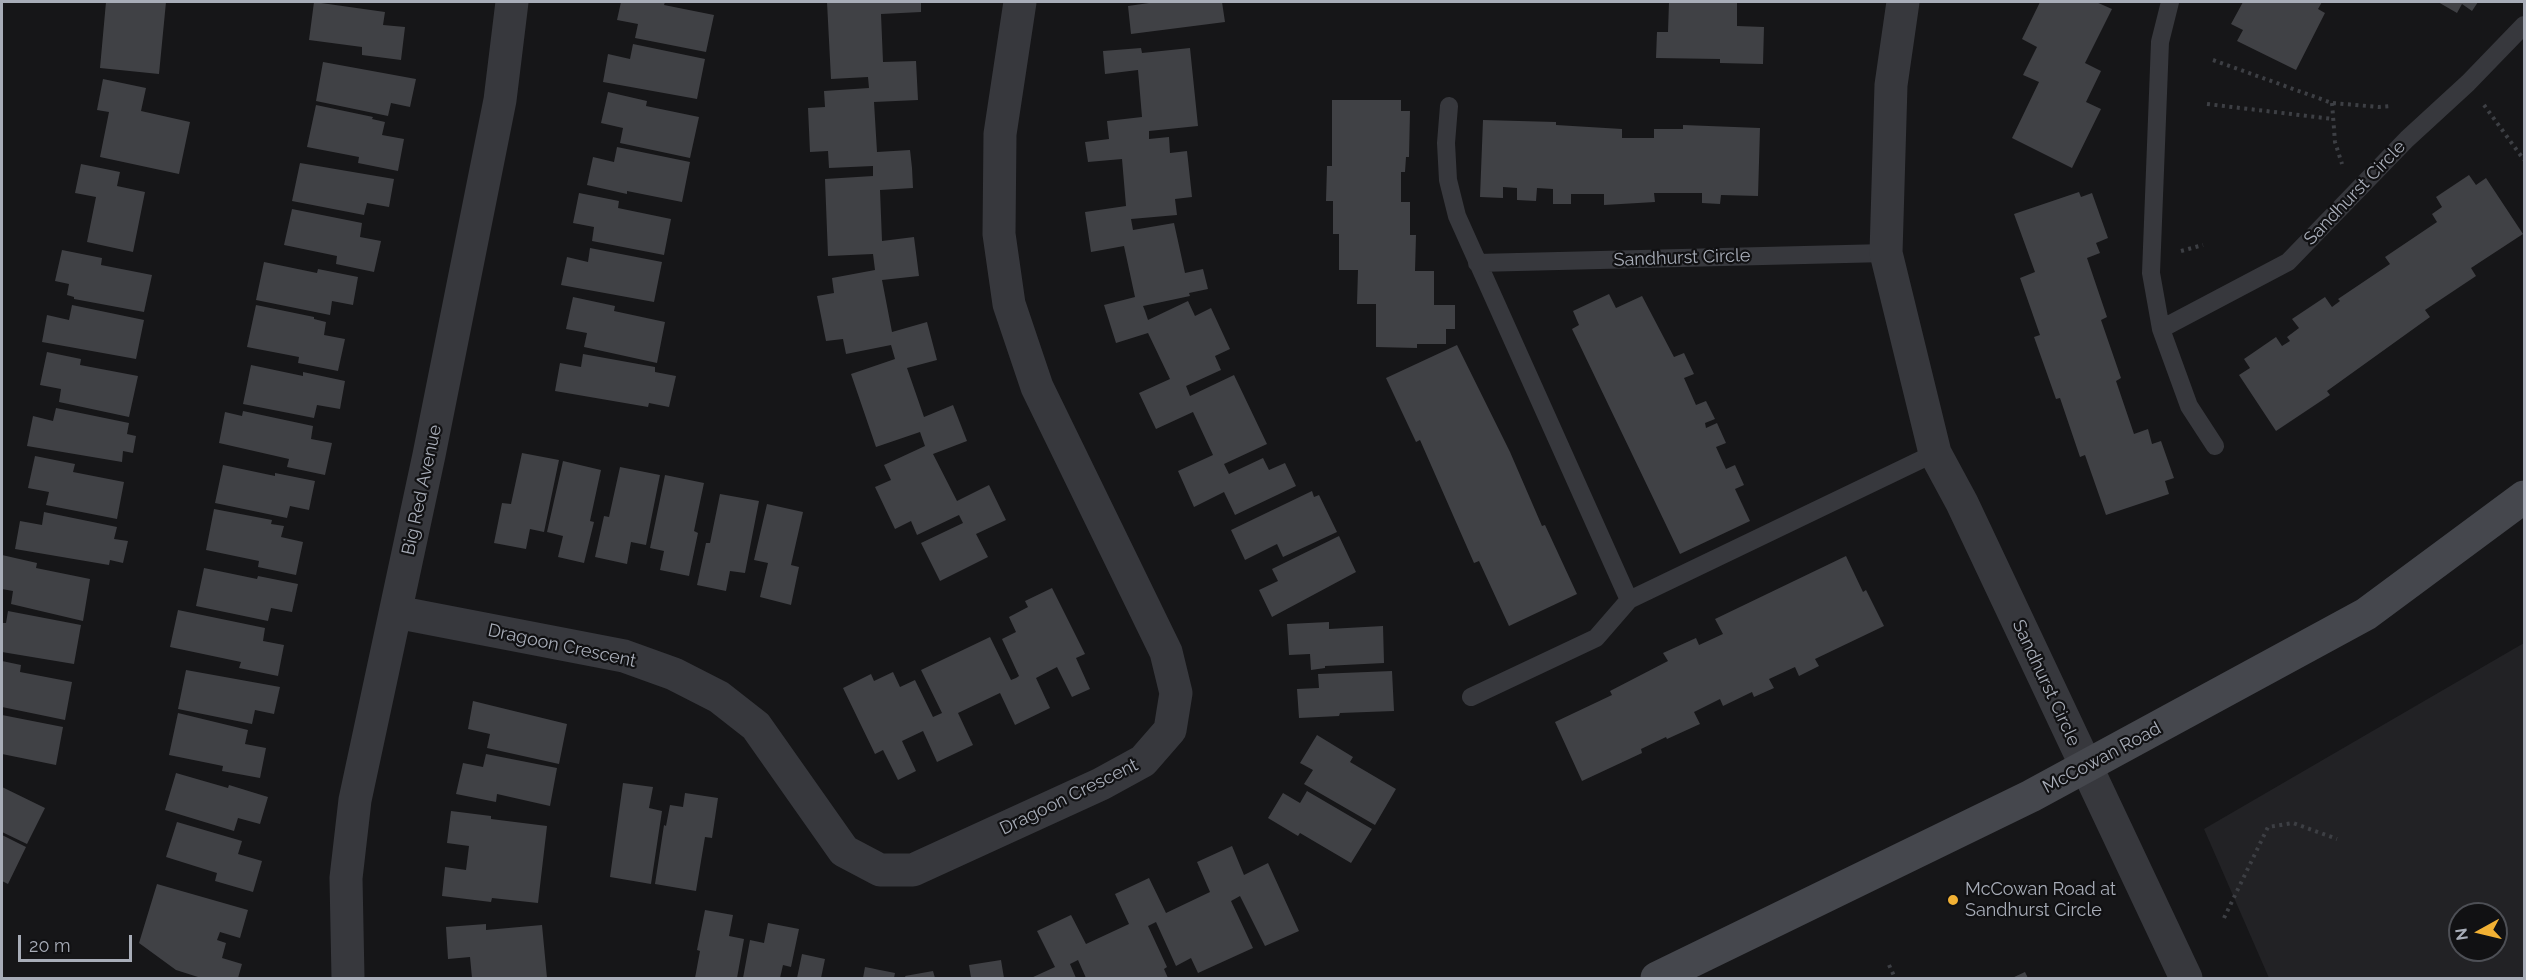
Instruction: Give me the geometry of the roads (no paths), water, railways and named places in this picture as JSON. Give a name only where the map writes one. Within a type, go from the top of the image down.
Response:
[{"type":"main road","name":"McCowan Road","points":[[1657,978],[2085,768],[2366,614],[2524,497]]},
{"type":"street","name":"Big Red Avenue","points":[[348,978],[346,878],[355,800],[396,612],[500,100],[512,2]]},
{"type":"street","name":"Dragoon Crescent","points":[[396,612],[624,656],[674,674],[719,697],[756,726],[844,851],[880,870],[913,870],[1101,784],[1143,761],[1170,730],[1176,693],[1166,652],[1037,387],[1009,304],[999,234],[1000,134],[1020,2]]},
{"type":"street","name":"Sandhurst Circle","points":[[1903,2],[1891,85],[1886,253],[1935,453],[1962,503],[2186,978]]},
{"type":"lane","points":[[2170,2],[2160,42],[2151,273],[2161,329],[2189,406],[2215,446]]},
{"type":"lane","name":"Sandhurst Circle","points":[[2161,329],[2288,262],[2407,139],[2468,83],[2524,25]]},
{"type":"lane","points":[[1449,106],[1446,143],[1448,180],[1457,216],[1629,600]]},
{"type":"lane","name":"Sandhurst Circle","points":[[1477,263],[1886,253]]},
{"type":"lane","points":[[1471,697],[1596,638],[1629,600],[1935,453]]},
{"type":"place","name":"McCowan Road at Sandhurst Circle","points":[[1953,900]]}]
